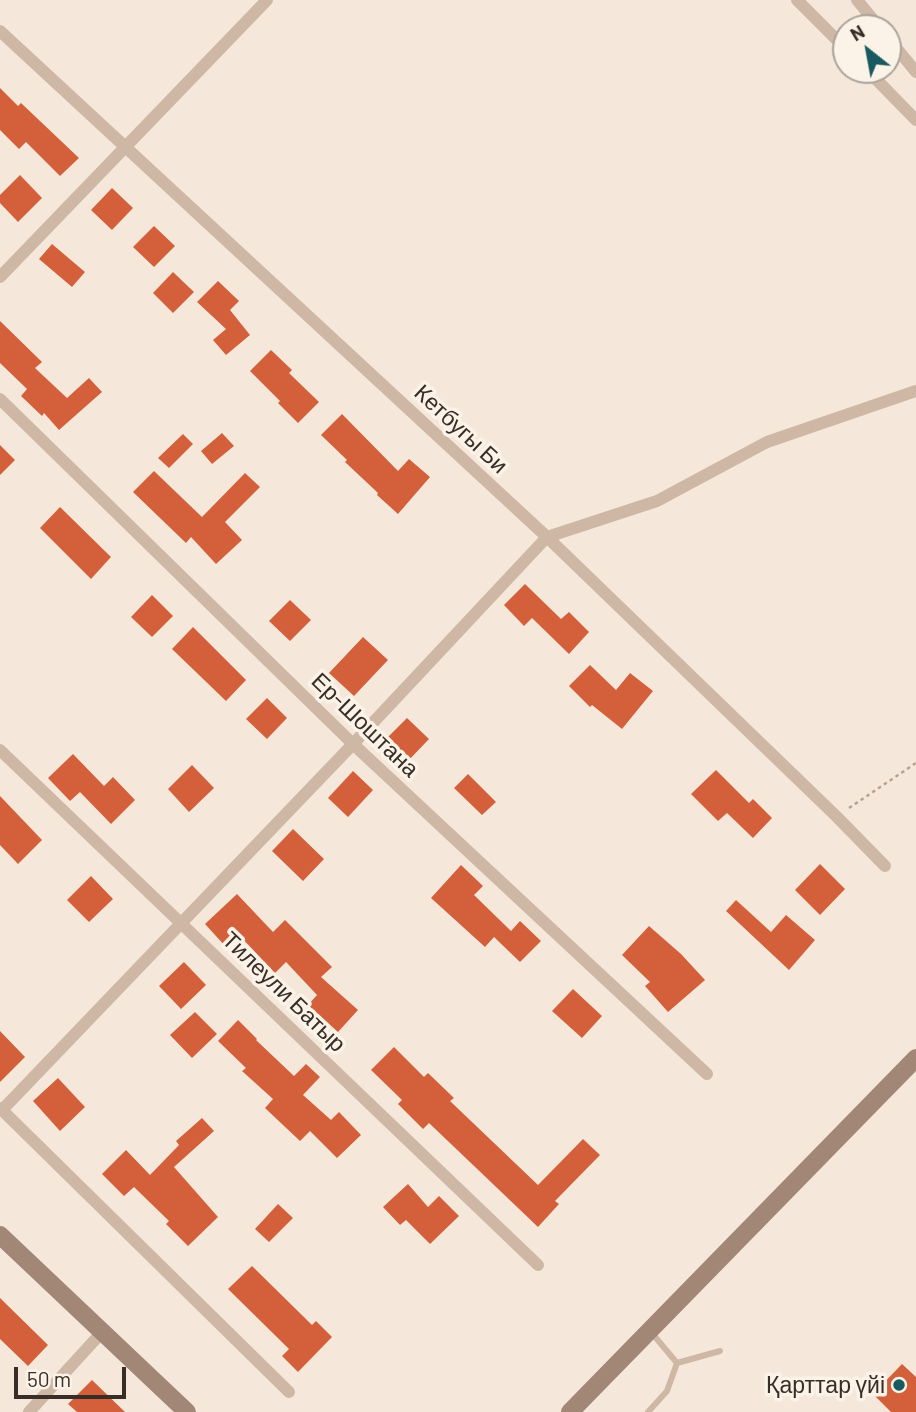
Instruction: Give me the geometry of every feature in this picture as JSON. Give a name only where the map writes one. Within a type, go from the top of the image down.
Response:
[{"type":"main road","points":[[570,1412],[916,1058]]},
{"type":"main road","points":[[0,1235],[187,1412]]},
{"type":"street","points":[[0,276],[267,0]]},
{"type":"street","points":[[797,0],[832,35]]},
{"type":"street","points":[[857,0],[868,14]]},
{"type":"street","name":"Кетбугы Би","points":[[0,31],[548,537],[886,866]]},
{"type":"street","points":[[902,55],[916,72]]},
{"type":"street","points":[[881,84],[916,120]]},
{"type":"street","points":[[289,1392],[1,1109],[353,744],[548,537],[657,501],[767,442],[916,391]]},
{"type":"street","name":"Ер-Шоштана","points":[[0,399],[353,744],[707,1074]]},
{"type":"street","name":"Тилеули Батыр","points":[[0,750],[538,1265]]},
{"type":"street","points":[[29,1412],[102,1332]]},
{"type":"lane","points":[[649,1331],[677,1363]]},
{"type":"lane","points":[[677,1363],[720,1351]]},
{"type":"lane","points":[[648,1412],[667,1391],[677,1363]]},
{"type":"path","points":[[836,816],[916,763]]},
{"type":"building","points":[[0,88],[18,106],[21,103],[79,158],[60,176],[26,142],[19,149],[0,130]]},
{"type":"building","points":[[20,175],[42,198],[18,222],[0,203],[0,195]]},
{"type":"building","points":[[112,188],[133,208],[112,230],[91,210]]},
{"type":"building","points":[[154,226],[175,246],[154,267],[133,247]]},
{"type":"building","points":[[52,244],[85,272],[72,287],[39,259]]},
{"type":"building","points":[[173,272],[194,292],[173,313],[153,293]]},
{"type":"building","points":[[218,281],[239,301],[230,310],[250,335],[226,355],[213,340],[226,329],[197,302]]},
{"type":"building","points":[[0,321],[42,362],[35,368],[67,398],[89,378],[102,392],[59,430],[44,413],[42,416],[21,396],[27,389],[0,363]]},
{"type":"building","points":[[271,350],[292,370],[289,373],[319,402],[298,423],[250,371]]},
{"type":"building","points":[[342,414],[398,471],[409,459],[430,477],[398,514],[321,435]]},
{"type":"building","points":[[222,433],[234,446],[212,464],[201,451]]},
{"type":"building","points":[[183,434],[193,444],[169,468],[158,458]]},
{"type":"building","points":[[0,445],[15,460],[0,475]]},
{"type":"building","points":[[154,471],[202,517],[245,473],[260,487],[225,522],[242,540],[216,564],[191,537],[186,543],[133,492]]},
{"type":"building","points":[[60,507],[111,557],[91,579],[40,528]]},
{"type":"building","points":[[525,584],[561,619],[569,612],[589,632],[569,654],[532,618],[524,626],[504,605]]},
{"type":"building","points":[[152,595],[173,616],[152,637],[131,617]]},
{"type":"building","points":[[290,600],[311,620],[290,641],[269,621]]},
{"type":"building","points":[[193,627],[246,680],[226,701],[172,649]]},
{"type":"building","points":[[363,637],[388,660],[354,696],[329,673]]},
{"type":"building","points":[[590,665],[616,690],[630,673],[653,691],[622,729],[592,705],[590,707],[569,686]]},
{"type":"building","points":[[267,698],[287,718],[267,739],[246,719]]},
{"type":"building","points":[[407,718],[429,739],[407,762],[385,740]]},
{"type":"building","points":[[73,754],[104,786],[113,777],[135,800],[111,824],[80,792],[70,801],[48,778]]},
{"type":"building","points":[[192,765],[214,788],[189,812],[168,789]]},
{"type":"building","points":[[716,770],[749,803],[753,799],[772,818],[753,838],[727,813],[718,821],[691,794]]},
{"type":"building","points":[[353,771],[373,790],[348,817],[328,798]]},
{"type":"building","points":[[468,774],[496,802],[482,815],[454,788]]},
{"type":"building","points":[[0,796],[42,840],[18,864],[0,845]]},
{"type":"building","points":[[293,829],[324,859],[303,881],[272,851]]},
{"type":"building","points":[[820,864],[845,889],[820,915],[795,890]]},
{"type":"building","points":[[461,865],[483,886],[474,895],[511,931],[520,921],[541,941],[520,962],[494,937],[485,947],[431,898]]},
{"type":"building","points":[[91,876],[113,899],[89,922],[67,900]]},
{"type":"building","points":[[237,894],[273,932],[285,920],[332,967],[321,977],[358,1010],[338,1032],[308,1005],[317,995],[286,962],[275,973],[239,935],[226,947],[205,924]]},
{"type":"building","points":[[736,900],[771,932],[786,915],[815,940],[789,970],[726,911]]},
{"type":"building","points":[[649,926],[705,980],[668,1012],[645,986],[650,982],[622,955]]},
{"type":"building","points":[[184,962],[206,985],[181,1009],[159,986]]},
{"type":"building","points":[[573,989],[602,1016],[582,1038],[552,1011]]},
{"type":"building","points":[[195,1012],[217,1034],[192,1058],[170,1035]]},
{"type":"building","points":[[238,1020],[294,1076],[306,1064],[320,1077],[303,1095],[331,1120],[339,1112],[361,1135],[337,1158],[310,1131],[300,1141],[265,1108],[273,1099],[242,1071],[246,1068],[218,1041]]},
{"type":"building","points":[[0,1031],[25,1057],[0,1082]]},
{"type":"building","points":[[394,1047],[424,1077],[428,1073],[454,1098],[450,1101],[538,1185],[583,1139],[600,1155],[555,1201],[559,1204],[538,1227],[429,1123],[423,1129],[398,1104],[402,1100],[371,1070]]},
{"type":"building","points":[[58,1078],[85,1107],[60,1131],[33,1101]]},
{"type":"building","points":[[202,1118],[214,1131],[174,1167],[218,1217],[188,1246],[166,1224],[169,1221],[134,1187],[124,1196],[102,1174],[126,1150],[150,1175],[179,1145],[176,1141]]},
{"type":"building","points":[[408,1184],[428,1207],[439,1196],[459,1216],[430,1244],[406,1220],[400,1225],[383,1207]]},
{"type":"building","points":[[278,1204],[293,1218],[269,1242],[255,1229]]},
{"type":"building","points":[[252,1266],[312,1325],[316,1321],[332,1337],[298,1372],[282,1356],[289,1349],[228,1289]]},
{"type":"building","points":[[0,1298],[48,1345],[28,1366],[0,1339]]},
{"type":"building","name":"Қарттар үйі","points":[[902,1364],[916,1377],[916,1412],[891,1412],[873,1394]]},
{"type":"building","points":[[92,1380],[125,1412],[77,1412],[68,1404]]},
{"type":"place","name":"Қарттар үйі","points":[[899,1385]]}]
